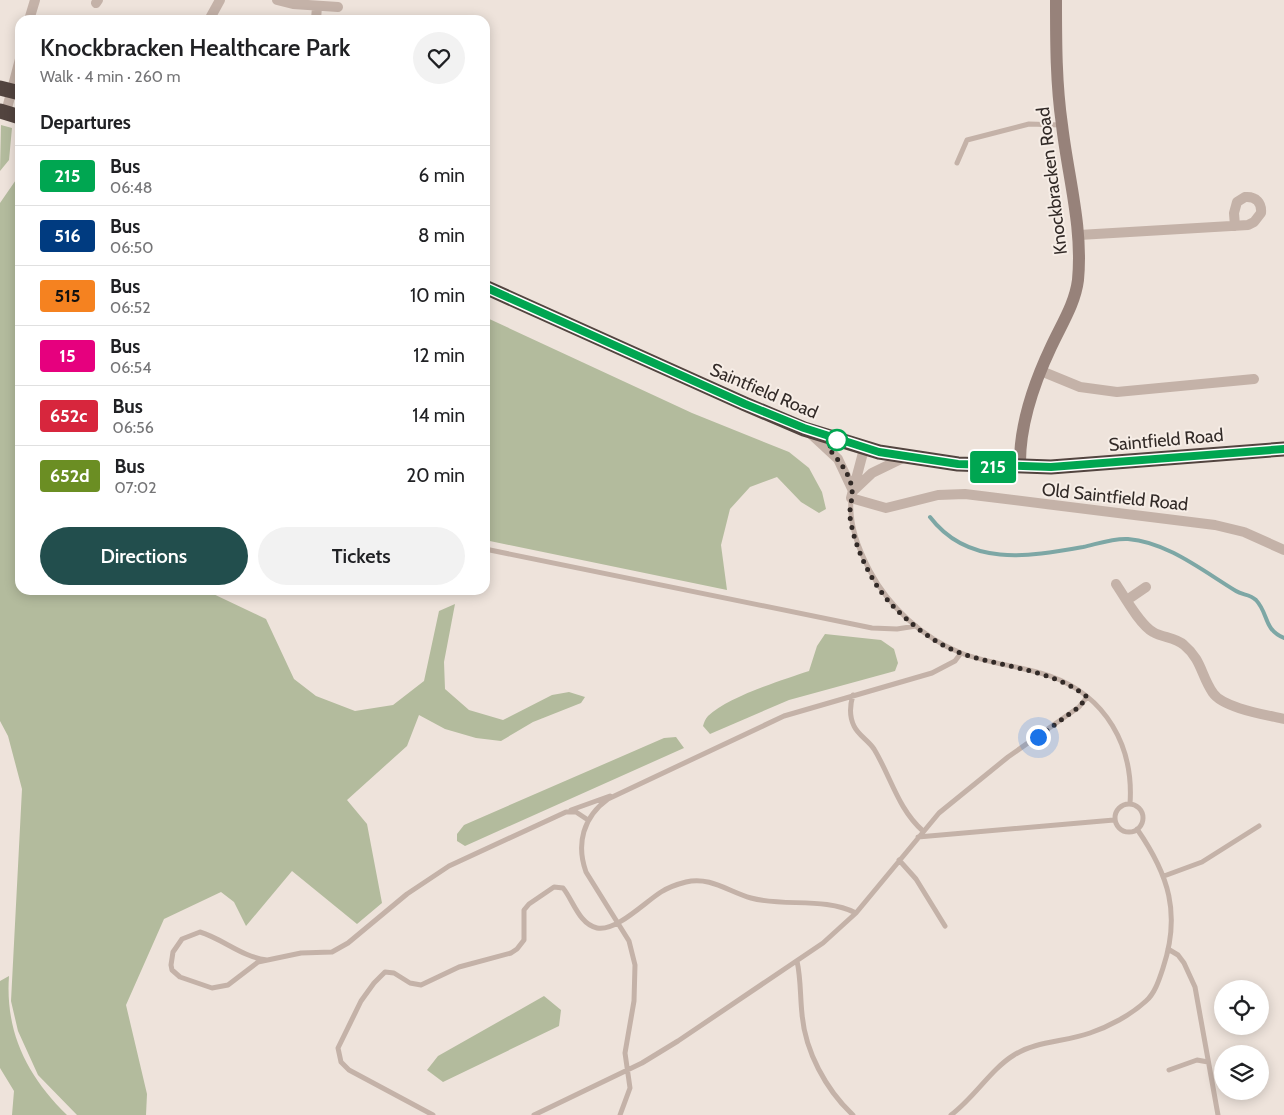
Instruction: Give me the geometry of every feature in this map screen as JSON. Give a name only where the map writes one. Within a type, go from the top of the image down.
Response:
[{"type":"highway","name":"Saintfield Road","points":[[490,290],[804,428],[864,448],[905,457],[958,464],[1020,467],[1099,465],[1284,449]]},
{"type":"street","points":[[30,15],[35,0]]},
{"type":"street","points":[[212,15],[220,0]]},
{"type":"street","points":[[277,0],[338,7]]},
{"type":"street","name":"Knockbracken Road","points":[[1020,467],[1021,441],[1029,406],[1041,371],[1072,302],[1078,282],[1079,235],[1062,124],[1056,0]]},
{"type":"street","points":[[316,15],[317,6]]},
{"type":"street","points":[[9,113],[13,94]]},
{"type":"street","points":[[1079,235],[1235,226]]},
{"type":"street","points":[[1041,371],[1080,387],[1117,392],[1254,379]]},
{"type":"street","points":[[804,428],[838,459],[852,494]]},
{"type":"street","points":[[852,494],[864,448]]},
{"type":"street","points":[[852,494],[872,473],[905,457]]},
{"type":"street","name":"Old Saintfield Road","points":[[852,494],[886,508],[938,495],[965,494],[1042,505],[1179,520],[1215,525],[1244,532],[1284,550]]},
{"type":"street","points":[[1116,584],[1149,630],[1179,641],[1191,652],[1199,661],[1213,694],[1218,698],[1235,706],[1284,718]]},
{"type":"street","points":[[1127,600],[1146,587]]},
{"type":"lane","points":[[958,164],[967,140],[1029,124],[1062,124]]},
{"type":"lane","points":[[852,494],[850,517],[865,562],[878,586],[891,604],[916,626],[961,653],[1049,676],[1067,683],[1087,697],[1109,720],[1124,748],[1131,776],[1130,804]]},
{"type":"lane","points":[[490,550],[872,628],[897,629],[916,626]]},
{"type":"lane","points":[[620,1115],[630,1088],[625,1053],[634,1001],[636,965],[629,941],[582,863],[580,855],[582,836],[588,820],[600,804],[618,794],[777,719],[932,672],[955,661],[961,653]]},
{"type":"lane","points":[[853,695],[850,707],[854,726],[873,748],[902,806],[914,823],[923,831]]},
{"type":"lane","points":[[534,1115],[628,1070],[678,1041],[823,943],[856,913],[939,813],[967,789],[1079,707],[1087,697]]},
{"type":"lane","points":[[266,960],[255,958],[224,941],[200,932],[182,939],[173,952],[171,965],[175,973],[189,981],[202,986],[221,987],[234,980],[252,965],[266,960],[301,953],[332,952],[348,943],[436,873],[476,852],[598,798],[618,794]]},
{"type":"lane","points":[[1130,804],[1139,808],[1143,816],[1138,830],[1125,832],[1118,828],[1114,820],[1118,808],[1130,804]]},
{"type":"lane","points":[[566,812],[580,813],[588,820]]},
{"type":"lane","points":[[918,837],[1114,820]]},
{"type":"lane","points":[[1164,876],[1202,862],[1259,826]]},
{"type":"lane","points":[[951,1115],[971,1099],[1012,1056],[1031,1048],[1091,1033],[1107,1026],[1146,1001],[1160,978],[1168,949],[1172,918],[1171,899],[1164,876],[1157,860],[1138,830]]},
{"type":"lane","points":[[899,860],[916,878],[945,926]]},
{"type":"lane","points":[[434,1115],[349,1070],[338,1057],[338,1048],[361,1001],[380,976],[389,972],[410,983],[421,986],[459,967],[511,953],[524,940],[524,910],[529,904],[554,887],[565,891],[580,916],[590,925],[602,928],[618,923],[664,890],[702,880],[752,898],[829,906],[856,913]]},
{"type":"lane","points":[[1168,949],[1178,955],[1191,975],[1218,1115]]},
{"type":"lane","points":[[797,961],[802,1015],[815,1061],[828,1085],[853,1115]]},
{"type":"lane","points":[[1169,1070],[1197,1060],[1208,1062]]},
{"type":"green space","points":[[1,125],[12,128],[9,160],[0,171]]},
{"type":"green space","points":[[15,181],[15,595],[215,595],[266,619],[294,679],[316,696],[355,711],[393,705],[424,681],[439,611],[455,604],[444,662],[445,689],[469,710],[503,720],[552,695],[569,692],[585,697],[581,703],[533,722],[501,741],[476,738],[445,729],[419,715],[407,746],[347,800],[367,824],[382,903],[357,924],[292,871],[246,926],[234,902],[221,892],[164,919],[126,1005],[147,1094],[146,1115],[77,1115],[38,1075],[18,1031],[11,1001],[22,789],[8,736],[0,721],[0,203]]},
{"type":"green space","points":[[490,319],[692,413],[789,452],[809,468],[822,492],[826,509],[819,513],[801,502],[777,477],[750,487],[730,509],[721,545],[727,590],[490,541]]},
{"type":"green space","points":[[825,634],[881,640],[894,649],[898,663],[895,671],[789,700],[710,734],[703,726],[708,716],[728,702],[809,671],[817,646]]},
{"type":"green space","points":[[676,737],[684,748],[465,846],[457,841],[457,834],[464,825],[664,738]]},
{"type":"green space","points":[[9,976],[11,1016],[22,1052],[30,1069],[41,1085],[67,1115],[12,1115],[14,1091],[0,1068],[0,981]]},
{"type":"green space","points":[[544,996],[561,1010],[559,1026],[443,1082],[427,1070],[438,1056]]},
{"type":"waterway","points":[[930,517],[945,533],[962,544],[981,551],[1000,554],[1041,554],[1122,539],[1142,541],[1157,546],[1171,551],[1238,592],[1254,598],[1260,605],[1269,626],[1284,638]]},
{"type":"bus line","name":"215","points":[[490,289],[745,404],[845,443],[879,452],[905,457],[992,467],[1051,467],[1099,465],[1284,449]]},
{"type":"route","points":[[837,440],[828,448],[841,464],[853,491],[850,517],[854,534],[861,554],[878,586],[891,604],[926,634],[950,648],[978,658],[1049,676],[1067,683],[1087,697],[1079,707],[1038,737]]}]
